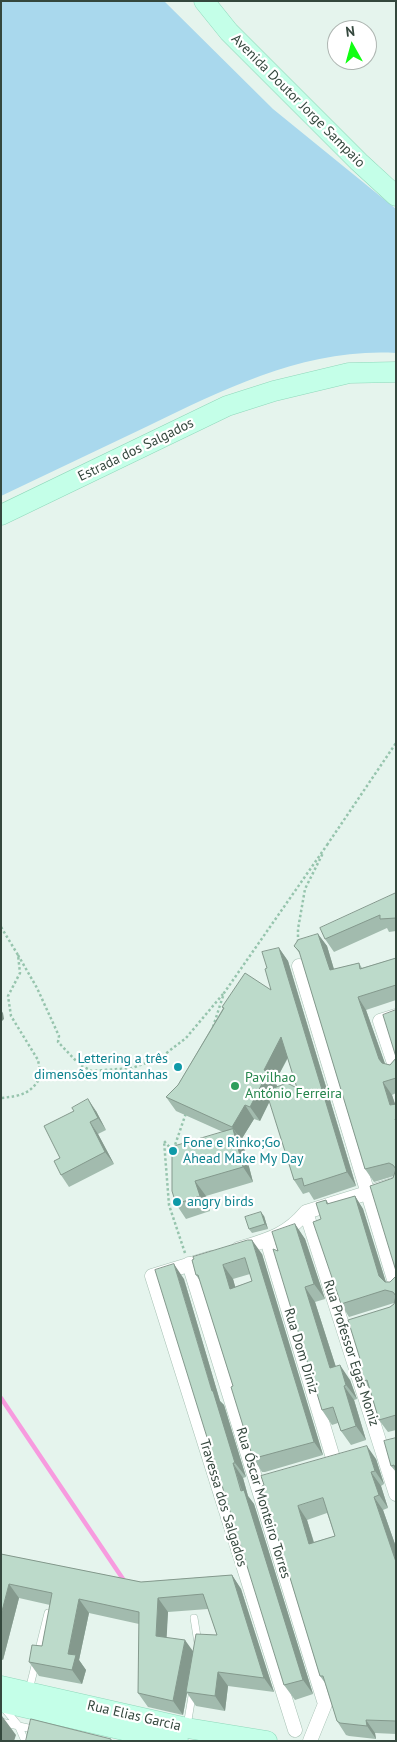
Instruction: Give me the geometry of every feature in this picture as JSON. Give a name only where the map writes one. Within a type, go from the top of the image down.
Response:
[{"type":"main road","name":"Avenida Doutor Jorge Sampaio","points":[[204,1],[229,32],[358,162],[396,196]]},
{"type":"main road","name":"Estrada dos Salgados","points":[[1,515],[228,406],[274,391],[349,373],[396,372]]},
{"type":"main road","name":"Estrada dos Salgados","points":[[274,391],[341,384],[396,384]]},
{"type":"main road","name":"Rua Elias Garcia","points":[[1,1686],[24,1708]]},
{"type":"main road","name":"Rua Elias Garcia","points":[[1,1703],[182,1734],[267,1741]]},
{"type":"street","points":[[299,966],[396,1286]]},
{"type":"street","points":[[396,1016],[380,1021],[396,1070]]},
{"type":"street","points":[[189,1264],[267,1240],[295,1226],[306,1212],[396,1184]]},
{"type":"street","name":"Rua Professor Egas Moniz","points":[[306,1212],[348,1327],[376,1450],[396,1494]]},
{"type":"street","name":"Rua Dom Diniz","points":[[267,1240],[338,1460],[317,1466]]},
{"type":"street","name":"Travessa dos Salgados","points":[[189,1264],[152,1276],[295,1730]]},
{"type":"street","name":"Rua Óscar Monteiro Torres","points":[[189,1264],[262,1482],[325,1704],[310,1741]]},
{"type":"street","points":[[376,1450],[396,1444]]},
{"type":"lane","points":[[25,1741],[24,1708],[48,1613]]},
{"type":"lane","points":[[194,1618],[200,1654]]},
{"type":"lane","points":[[182,1734],[195,1682]]},
{"type":"lane","points":[[1,1722],[24,1708]]},
{"type":"lane","points":[[24,1708],[43,1731]]},
{"type":"path","points":[[1,927],[37,988],[59,1036],[58,1042],[80,1065],[92,1071],[132,1068],[160,1058],[186,1038],[224,993],[396,743]]},
{"type":"path","points":[[299,966],[298,929],[305,889],[327,845]]},
{"type":"path","points":[[1,1098],[18,1096],[35,1087],[41,1076],[38,1060],[11,1016],[8,996],[20,972],[18,955]]},
{"type":"path","points":[[212,1030],[224,993]]},
{"type":"path","points":[[188,1105],[173,1151],[164,1141],[169,1205],[189,1264]]},
{"type":"shaded area","points":[[1,1],[164,1],[273,109],[396,209],[396,353],[363,353],[330,357],[268,373],[207,398],[1,496]]},
{"type":"building","points":[[396,893],[396,918],[380,919],[380,915],[325,939],[320,928]]},
{"type":"building","points":[[318,934],[330,970],[359,963],[360,969],[396,958],[396,985],[358,997],[379,1059],[382,1063],[390,1065],[396,1058],[396,1078],[383,1082],[390,1105],[396,1104],[396,1169],[389,1163],[365,1169],[299,951],[294,946],[298,940]]},
{"type":"building","points":[[279,948],[347,1172],[304,1186],[302,1178],[294,1180],[266,1091],[287,1083],[297,1088],[281,1037],[264,1070],[268,1072],[250,1107],[245,1105],[232,1127],[166,1097],[178,1085],[224,1008],[222,1007],[245,973],[271,990],[262,952]]},
{"type":"building","points":[[396,1010],[396,1057],[383,1015]]},
{"type":"building","points":[[88,1099],[98,1118],[90,1122],[105,1152],[61,1175],[54,1161],[60,1158],[44,1126],[74,1111],[72,1108]]},
{"type":"building","points":[[233,1129],[243,1167],[195,1181],[200,1196],[176,1204],[172,1191],[172,1147]]},
{"type":"building","points":[[396,1169],[396,1271],[370,1186],[393,1178]]},
{"type":"building","points":[[355,1196],[379,1276],[385,1282],[390,1282],[396,1276],[396,1296],[393,1292],[385,1290],[341,1304],[313,1222],[321,1219],[316,1203],[326,1200],[327,1204]]},
{"type":"building","points":[[261,1212],[265,1224],[249,1229],[245,1217]]},
{"type":"building","points":[[295,1224],[314,1284],[305,1287],[330,1368],[340,1365],[356,1426],[341,1431],[333,1407],[322,1410],[273,1249],[278,1251],[272,1232]]},
{"type":"building","points":[[252,1240],[314,1442],[253,1458],[231,1387],[233,1386],[198,1275],[196,1275],[193,1257]],"holes":[[[245,1258],[252,1281],[230,1289],[223,1265]]]},
{"type":"building","points":[[174,1264],[235,1463],[233,1463],[241,1491],[244,1490],[303,1680],[284,1685],[155,1270]]},
{"type":"building","points":[[396,1296],[396,1415],[379,1420],[367,1380],[364,1381],[358,1363],[361,1362],[348,1320],[390,1307],[394,1304]]},
{"type":"building","points":[[396,1438],[396,1470],[394,1465],[391,1466],[384,1441]]},
{"type":"building","points":[[367,1446],[375,1471],[371,1472],[379,1495],[374,1497],[396,1562],[396,1721],[366,1720],[367,1726],[337,1721],[323,1676],[320,1676],[262,1486],[264,1485],[261,1476]],"holes":[[[323,1498],[335,1536],[309,1544],[298,1506]]]},
{"type":"building","points":[[1,1554],[141,1582],[232,1575],[264,1678],[218,1672],[215,1696],[186,1692],[196,1634],[217,1635],[203,1594],[158,1598],[156,1636],[185,1640],[173,1701],[138,1693],[139,1612],[79,1599],[68,1654],[76,1655],[72,1670],[29,1662],[32,1645],[42,1646],[52,1593],[9,1584],[1,1615]]},
{"type":"building","points":[[31,1719],[111,1739],[111,1741],[26,1741]]},
{"type":"waterway","points":[[1,1398],[125,1582]]},
{"type":"place","name":"Lettering a três dimensões montanhas","points":[[178,1067]]},
{"type":"place","name":"Pavilhao António Ferreira","points":[[235,1086]]},
{"type":"place","name":"Fone e Rinko;Go Ahead Make My Day","points":[[173,1151]]},
{"type":"place","name":"angry birds","points":[[177,1202]]}]
